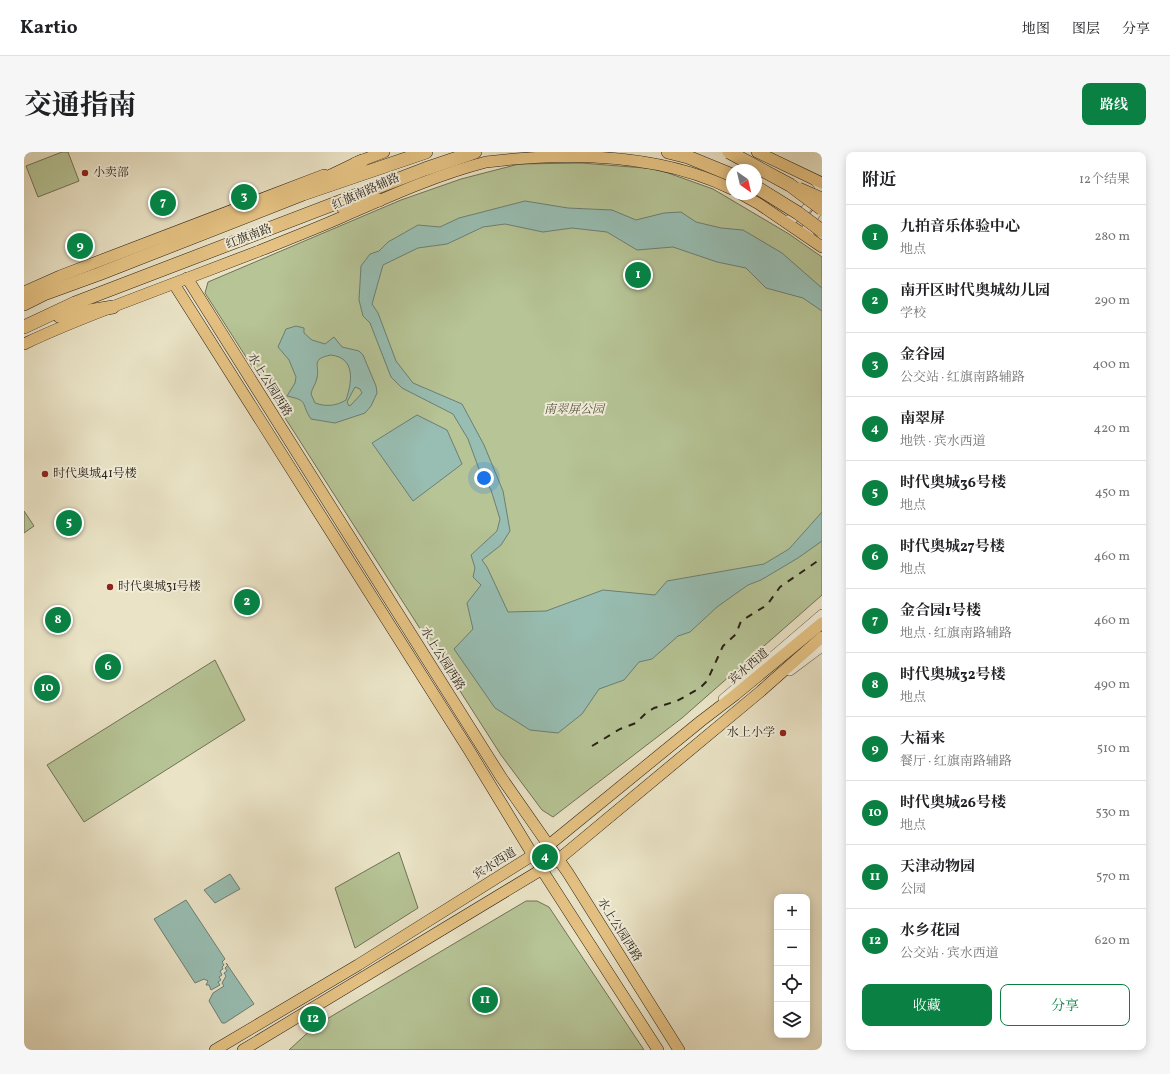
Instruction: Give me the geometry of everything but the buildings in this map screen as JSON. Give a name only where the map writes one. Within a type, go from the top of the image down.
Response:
[{"type":"highway","name":"红旗南路","points":[[24,304],[44,294],[106,272],[302,194],[426,152]]},
{"type":"highway","name":"红旗南路","points":[[24,327],[75,303],[398,179],[475,152]]},
{"type":"highway","points":[[668,152],[688,157],[726,172]]},
{"type":"highway","points":[[729,152],[790,185],[822,209]]},
{"type":"highway","points":[[302,194],[310,186],[362,161]]},
{"type":"highway","points":[[762,191],[822,230]]},
{"type":"highway","points":[[306,215],[379,200]]},
{"type":"highway","points":[[39,319],[113,307]]},
{"type":"main road","points":[[24,292],[60,276],[290,186],[384,152]]},
{"type":"main road","points":[[757,152],[822,183]]},
{"type":"main road","name":"红旗南路辅路","points":[[24,344],[58,328],[337,220],[379,200],[461,169],[488,162],[536,153],[594,153],[660,162],[702,176],[726,187]]},
{"type":"main road","points":[[790,185],[822,198]]},
{"type":"main road","points":[[751,200],[822,247]]},
{"type":"main road","name":"水上公园西路","points":[[186,278],[501,777],[559,860],[679,1050]]},
{"type":"main road","points":[[174,284],[453,724],[542,870],[658,1050]]},
{"type":"main road","name":"宾水西道","points":[[215,1050],[358,965],[549,845],[822,623]]},
{"type":"main road","name":"宾水西道","points":[[243,1050],[559,860],[820,642]]},
{"type":"street","points":[[784,221],[795,219],[804,211],[820,190],[818,184],[810,177]]},
{"type":"street","points":[[810,239],[807,226],[822,205]]},
{"type":"street","points":[[701,721],[729,693],[822,614]]},
{"type":"green space","points":[[62,152],[68,152],[79,181],[38,197],[26,166]]},
{"type":"green space","name":"南翠屏公园","points":[[581,163],[657,169],[713,189],[726,197],[726,200],[732,200],[789,234],[822,257],[822,595],[682,718],[553,817],[542,810],[501,755],[205,293],[208,282],[401,200],[461,179],[519,164]]},
{"type":"green space","points":[[24,511],[34,526],[24,533]]},
{"type":"green space","points":[[215,660],[245,720],[84,822],[47,765]]},
{"type":"green space","points":[[399,852],[418,908],[355,948],[335,888]]},
{"type":"green space","points":[[526,901],[537,901],[549,907],[644,1050],[289,1050],[315,1026]]},
{"type":"water","points":[[525,201],[568,208],[612,210],[636,220],[664,213],[681,212],[696,222],[721,228],[743,230],[782,253],[822,288],[822,311],[803,298],[766,288],[746,268],[717,262],[673,247],[637,250],[607,232],[572,228],[543,232],[505,224],[483,227],[447,244],[418,248],[383,265],[372,304],[378,313],[396,361],[413,383],[462,404],[484,445],[503,491],[510,531],[501,545],[482,560],[487,567],[508,612],[546,611],[603,590],[655,595],[667,581],[764,564],[789,549],[822,512],[822,541],[798,558],[761,580],[748,585],[717,607],[690,632],[678,636],[652,659],[639,662],[624,680],[599,689],[582,714],[558,733],[530,730],[495,708],[454,649],[473,629],[467,603],[481,585],[473,577],[475,568],[471,555],[497,531],[500,519],[491,490],[479,469],[468,439],[453,414],[402,388],[391,377],[370,323],[363,316],[359,300],[361,266],[370,254],[379,251],[388,242],[418,225],[440,227],[459,218]]},
{"type":"water","points":[[296,326],[304,328],[304,333],[312,340],[325,344],[334,337],[342,347],[359,351],[363,355],[376,386],[377,393],[371,406],[365,413],[335,423],[311,419],[302,401],[287,396],[295,383],[296,377],[289,360],[278,347],[286,329]],"holes":[[[331,355],[339,357],[345,361],[348,366],[350,372],[350,386],[346,400],[338,404],[331,405],[315,403],[311,394],[318,373],[317,363],[320,358]],[[355,387],[360,389],[362,393],[349,406],[347,402]]]},
{"type":"water","points":[[417,415],[447,430],[462,464],[413,501],[372,443]]},
{"type":"water","points":[[230,874],[240,889],[215,903],[204,890]]},
{"type":"water","points":[[186,900],[225,959],[222,962],[224,965],[222,967],[223,969],[220,971],[222,975],[219,977],[221,980],[218,982],[220,985],[211,990],[209,985],[206,985],[208,981],[204,979],[195,983],[154,919]]},
{"type":"water","points":[[228,965],[254,1004],[225,1023],[222,1023],[209,1001],[213,993],[224,986],[222,983],[226,976],[224,973],[227,971],[225,968]]},
{"type":"railway","points":[[592,746],[620,729],[636,723],[646,713],[654,708],[677,701],[700,688],[707,681],[723,646],[736,634],[741,621],[767,605],[780,587],[822,558]]},
{"type":"place","name":"小卖部","points":[[85,173]]},
{"type":"place","name":"金谷园","points":[[244,197]]},
{"type":"place","name":"金合园1号楼","points":[[163,203]]},
{"type":"place","name":"大福来","points":[[80,246]]},
{"type":"place","name":"九拍音乐体验中心","points":[[638,275]]},
{"type":"place","name":"时代奥城41号楼","points":[[45,474]]},
{"type":"place","name":"时代奥城36号楼","points":[[69,523]]},
{"type":"place","name":"时代奥城31号楼","points":[[110,587]]},
{"type":"place","name":"南开区时代奥城幼儿园","points":[[247,602]]},
{"type":"place","name":"时代奥城32号楼","points":[[58,620]]},
{"type":"place","name":"时代奥城27号楼","points":[[108,667]]},
{"type":"place","name":"时代奥城26号楼","points":[[47,688]]},
{"type":"place","name":"水上小学","points":[[783,733]]},
{"type":"place","name":"南翠屏","points":[[545,857]]},
{"type":"place","name":"天津动物园","points":[[485,1000]]},
{"type":"place","name":"水乡花园","points":[[313,1019]]}]
